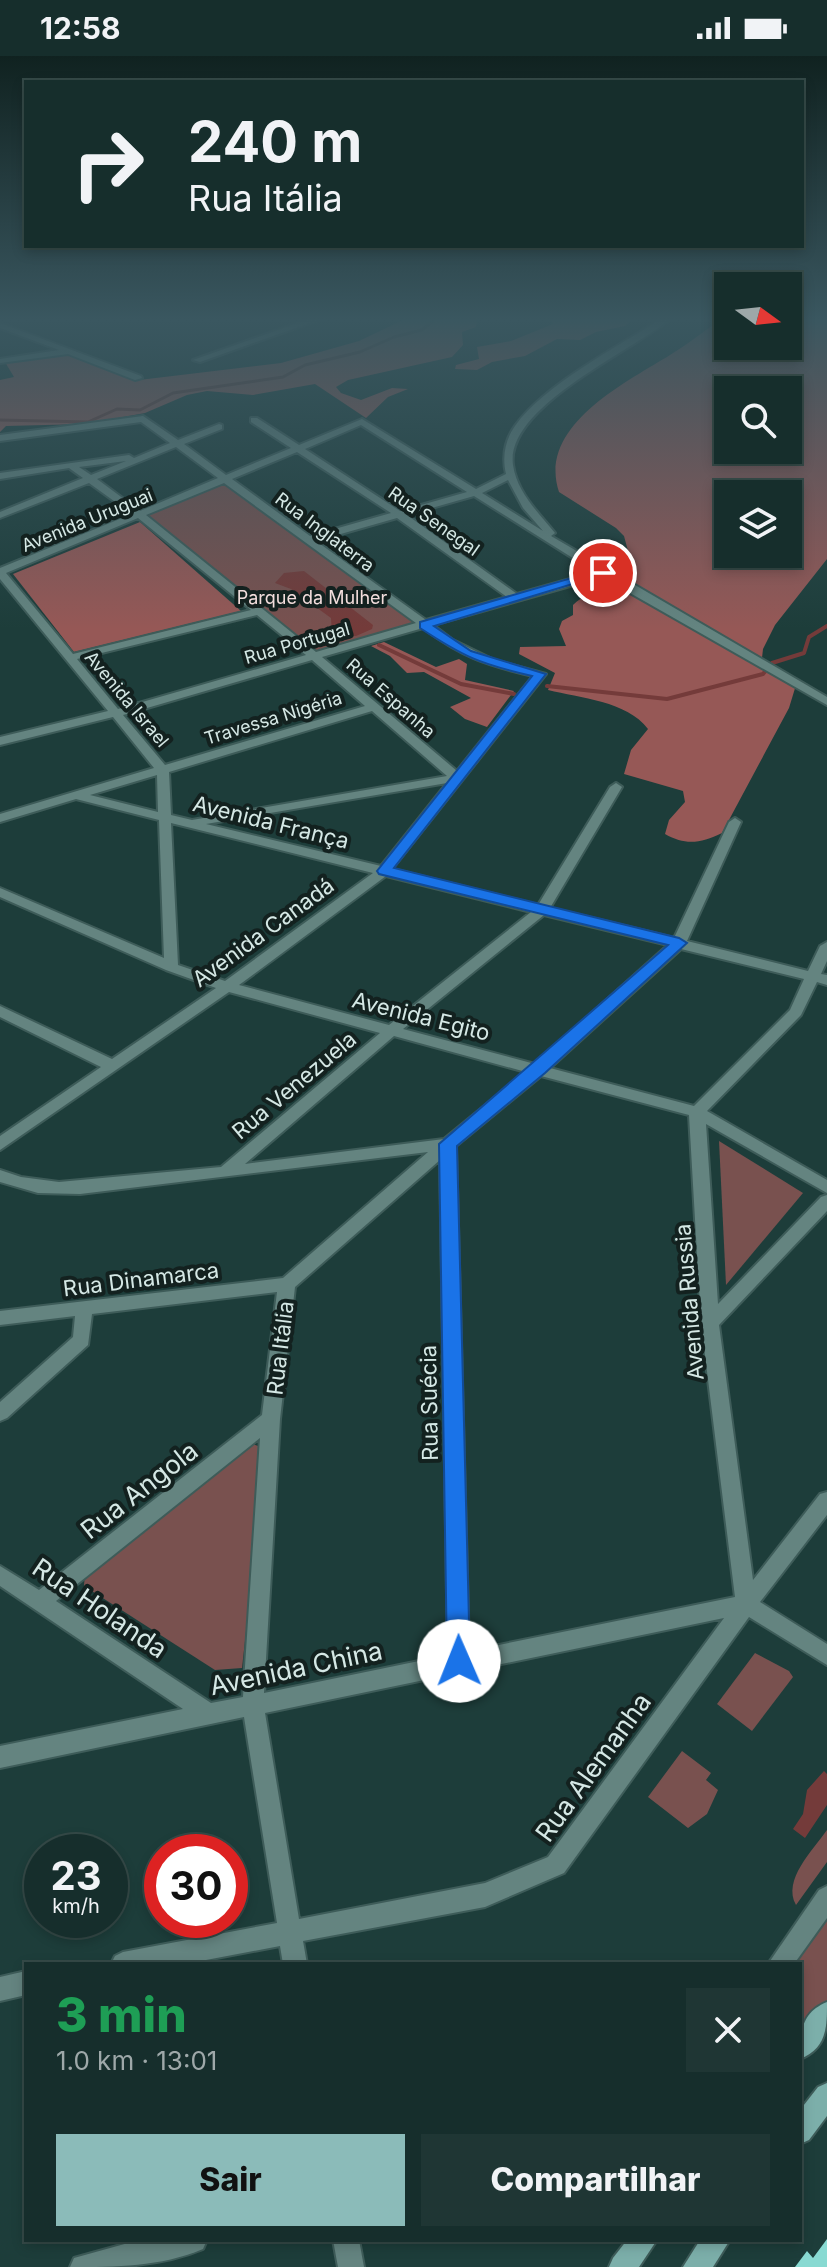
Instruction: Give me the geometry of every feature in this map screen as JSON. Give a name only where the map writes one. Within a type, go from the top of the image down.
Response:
[{"type":"main road","points":[[802,2045],[827,2014]]},
{"type":"main road","points":[[802,2128],[827,2096]]},
{"type":"main road","points":[[622,2267],[642,2242]]},
{"type":"main road","points":[[696,2267],[715,2242]]},
{"type":"street","name":"Rua Inglaterra","points":[[0,438],[119,422]]},
{"type":"street","name":"Rua Inglaterra","points":[[147,422],[467,653],[490,663],[540,674]]},
{"type":"street","name":"Rua Senegal","points":[[257,422],[400,515],[514,597]]},
{"type":"street","name":"Avenida Uruguai","points":[[0,572],[362,422]]},
{"type":"street","name":"Avenida Uruguai","points":[[362,422],[475,493]]},
{"type":"street","points":[[522,422],[511,441],[508,457],[511,475],[519,493],[539,521],[568,551]]},
{"type":"street","points":[[0,515],[219,427]]},
{"type":"street","points":[[0,476],[150,455]]},
{"type":"street","name":"Rua Espanha","points":[[71,465],[141,516],[315,657],[457,778]]},
{"type":"street","points":[[307,540],[475,493],[511,475]]},
{"type":"street","points":[[475,493],[603,573],[827,702]]},
{"type":"street","name":"Avenida Israel","points":[[0,572],[163,771],[171,967]]},
{"type":"street","name":"Rua Portugal","points":[[0,741],[116,713],[603,573]]},
{"type":"street","points":[[69,658],[256,612]]},
{"type":"street","name":"Avenida Canadá","points":[[0,1144],[227,987],[384,871],[540,674]]},
{"type":"street","name":"Travessa Nigéria","points":[[0,818],[373,707]]},
{"type":"street","points":[[192,822],[457,778]]},
{"type":"street","name":"Rua Venezuela","points":[[224,1173],[390,1032],[542,910],[616,787]]},
{"type":"street","name":"Avenida França","points":[[78,796],[821,978]]},
{"type":"street","name":"Rua Itália","points":[[295,1962],[253,1706],[271,1419],[287,1284],[539,1069],[679,943],[735,822]]},
{"type":"street","name":"Avenida Egito","points":[[0,892],[171,967],[227,987],[697,1112],[827,1187]]},
{"type":"street","points":[[697,1112],[796,1012],[821,978],[827,946]]},
{"type":"street","points":[[0,1011],[113,1066]]},
{"type":"street","name":"Avenida Russia","points":[[697,1112],[710,1323],[746,1604]]},
{"type":"street","points":[[0,1176],[14,1183],[68,1188],[224,1173],[448,1144]]},
{"type":"street","name":"Rua Suécia","points":[[448,1144],[459,1661]]},
{"type":"street","points":[[710,1323],[827,1201]]},
{"type":"street","name":"Rua Dinamarca","points":[[0,1318],[287,1284]]},
{"type":"street","points":[[0,1413],[82,1340],[84,1308]]},
{"type":"street","name":"Rua Angola","points":[[40,1601],[271,1419]]},
{"type":"street","name":"Rua Alemanha","points":[[133,1962],[485,1895],[556,1865],[746,1604],[827,1500]]},
{"type":"street","name":"Rua Holanda","points":[[0,1575],[210,1715]]},
{"type":"street","points":[[746,1604],[827,1655]]},
{"type":"street","name":"Avenida China","points":[[0,1757],[746,1604]]},
{"type":"street","points":[[781,1962],[827,1898]]},
{"type":"street","points":[[0,1989],[24,1983]]},
{"type":"street","points":[[83,2267],[186,2242]]},
{"type":"street","points":[[346,2242],[351,2267]]},
{"type":"green space","name":"Parque da Mulher","points":[[225,481],[419,624],[315,653],[144,516]]},
{"type":"green space","points":[[719,1141],[803,1193],[726,1285]]},
{"type":"green space","points":[[250,1443],[266,1449],[242,1668],[215,1670],[84,1586],[85,1572]]},
{"type":"green space","points":[[755,1653],[789,1671],[793,1677],[752,1731],[717,1704]]},
{"type":"green space","points":[[682,1751],[711,1773],[706,1780],[718,1790],[707,1814],[688,1828],[648,1797]]},
{"type":"green space","points":[[827,1830],[827,1862],[796,1905],[793,1886],[796,1876]]},
{"type":"green space","points":[[827,1910],[827,2003],[802,2034],[802,1962],[789,1962]]},
{"type":"shaded area","points":[[0,422],[95,422],[6,426],[0,432]]},
{"type":"shaded area","points":[[577,422],[714,422],[714,464],[802,464],[802,422],[827,422],[827,559],[775,625],[763,649],[766,668],[796,685],[789,708],[722,833],[707,839],[687,842],[665,834],[669,820],[685,802],[683,791],[624,774],[631,750],[648,729],[639,720],[616,706],[548,690],[555,673],[519,654],[520,647],[566,646],[559,629],[562,621],[573,615],[573,605],[620,578],[631,562],[624,536],[616,528],[559,492],[556,468],[561,447]]},
{"type":"shaded area","points":[[140,522],[241,611],[74,652],[13,574]]},
{"type":"shaded area","points":[[304,571],[373,625],[372,629],[356,636],[335,636],[332,634],[331,618],[291,589],[275,583],[284,573]]},
{"type":"shaded area","points":[[384,642],[436,667],[459,659],[467,664],[465,680],[514,691],[487,727],[465,719],[450,707],[471,698],[424,672],[407,673],[390,656],[371,646]]},
{"type":"shaded area","points":[[824,1771],[827,1774],[827,1805],[805,1838],[793,1829],[803,1814],[807,1790]]},
{"type":"building","points":[[827,2239],[827,2267],[795,2267],[807,2251],[813,2258]]},
{"type":"waterway","points":[[547,686],[667,699],[763,674],[772,663],[804,653],[809,637],[827,626]]},
{"type":"waterway","points":[[379,645],[461,684],[514,694]]},
{"type":"route","points":[[459,1661],[448,1144],[539,1069],[679,943],[384,871],[540,674],[490,663],[467,653],[425,625],[603,573]]}]
